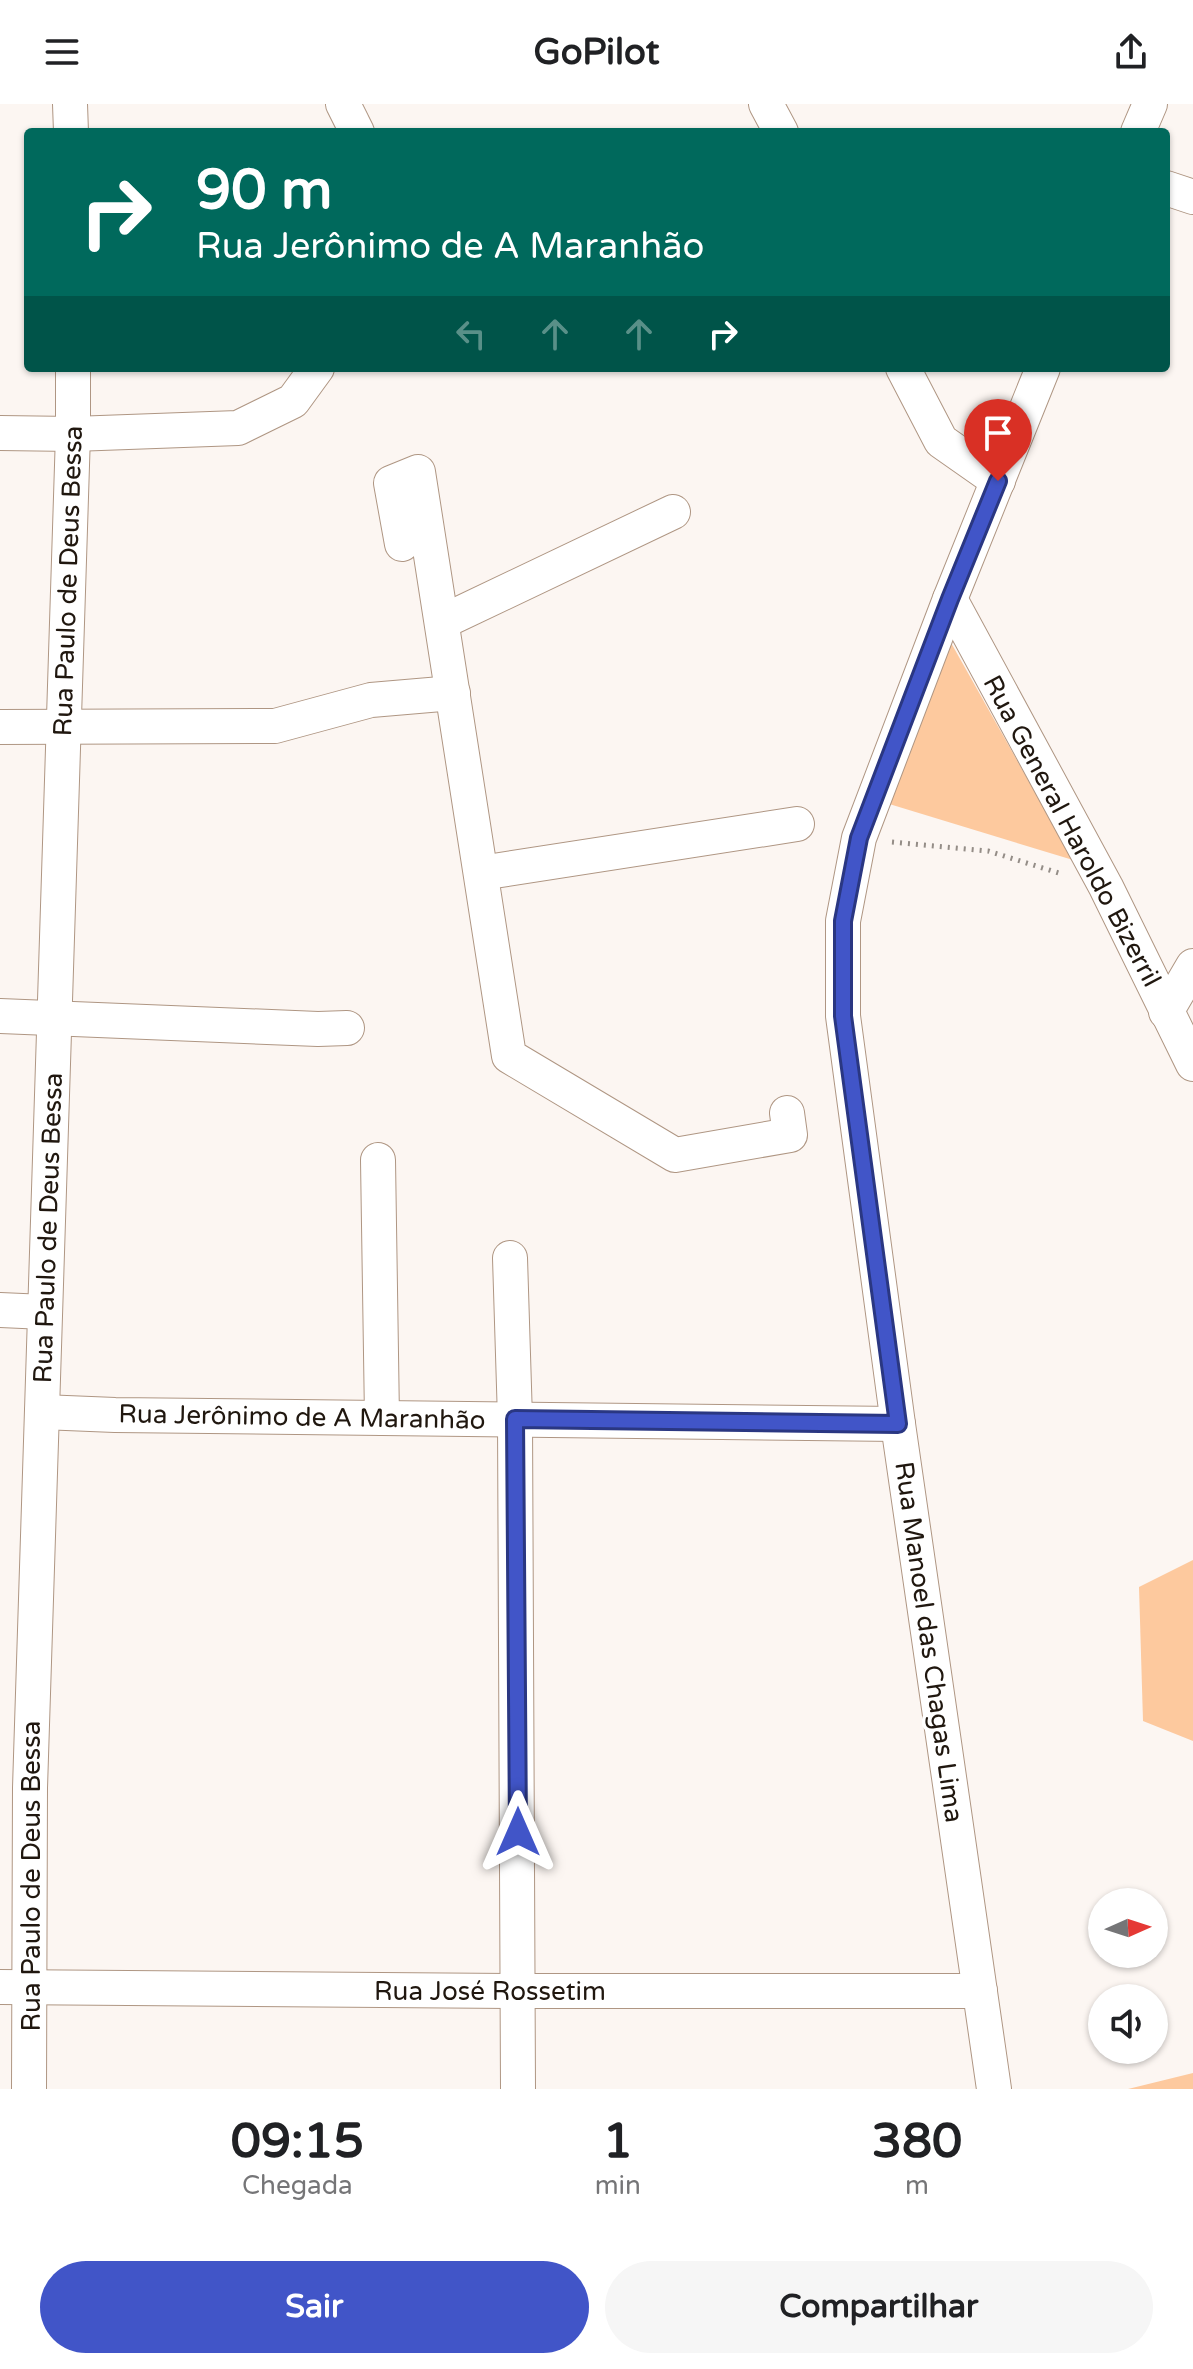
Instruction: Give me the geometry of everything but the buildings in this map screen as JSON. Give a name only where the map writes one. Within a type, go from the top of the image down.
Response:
[{"type":"street","points":[[70,104],[71,128]]},
{"type":"street","points":[[343,104],[355,128]]},
{"type":"street","points":[[766,104],[779,128]]},
{"type":"street","points":[[1140,128],[1150,104]]},
{"type":"street","points":[[1170,189],[1193,197]]},
{"type":"street","name":"Rua Paulo de Deus Bessa","points":[[29,2089],[15,1988],[30,1788],[73,372]]},
{"type":"street","points":[[0,433],[73,434],[238,428],[293,401],[314,372]]},
{"type":"street","points":[[905,372],[941,441],[998,481]]},
{"type":"street","name":"Rua Manoel das Chagas Lima","points":[[994,2089],[843,1016],[843,921],[859,838],[1041,372]]},
{"type":"street","points":[[402,544],[391,483],[418,472],[509,1056],[675,1155],[790,1135],[787,1113]]},
{"type":"street","points":[[442,622],[673,512]]},
{"type":"street","name":"Rua General Haroldo Bizerril","points":[[950,599],[1106,887],[1193,1064]]},
{"type":"street","points":[[0,727],[275,726],[371,700],[453,693]]},
{"type":"street","points":[[481,873],[797,824]]},
{"type":"street","points":[[1166,1012],[1192,969]]},
{"type":"street","points":[[0,1016],[347,1028]]},
{"type":"street","points":[[378,1160],[382,1418]]},
{"type":"street","points":[[510,1258],[515,1419],[518,2089]]},
{"type":"street","points":[[0,1310],[45,1312]]},
{"type":"street","name":"Rua Jerônimo de A Maranhão","points":[[42,1412],[898,1424]]},
{"type":"street","name":"Rua José Rossetim","points":[[15,1988],[980,1991]]},
{"type":"path","points":[[859,838],[988,851],[1106,887]]},
{"type":"shaded area","points":[[950,641],[1073,860],[886,803]]},
{"type":"shaded area","points":[[1193,1560],[1193,1741],[1143,1721],[1139,1587]]},
{"type":"shaded area","points":[[1193,2073],[1193,2089],[1128,2089]]},
{"type":"route","points":[[518,1832],[515,1419],[898,1424],[843,1016],[843,921],[859,838],[998,481]]}]
